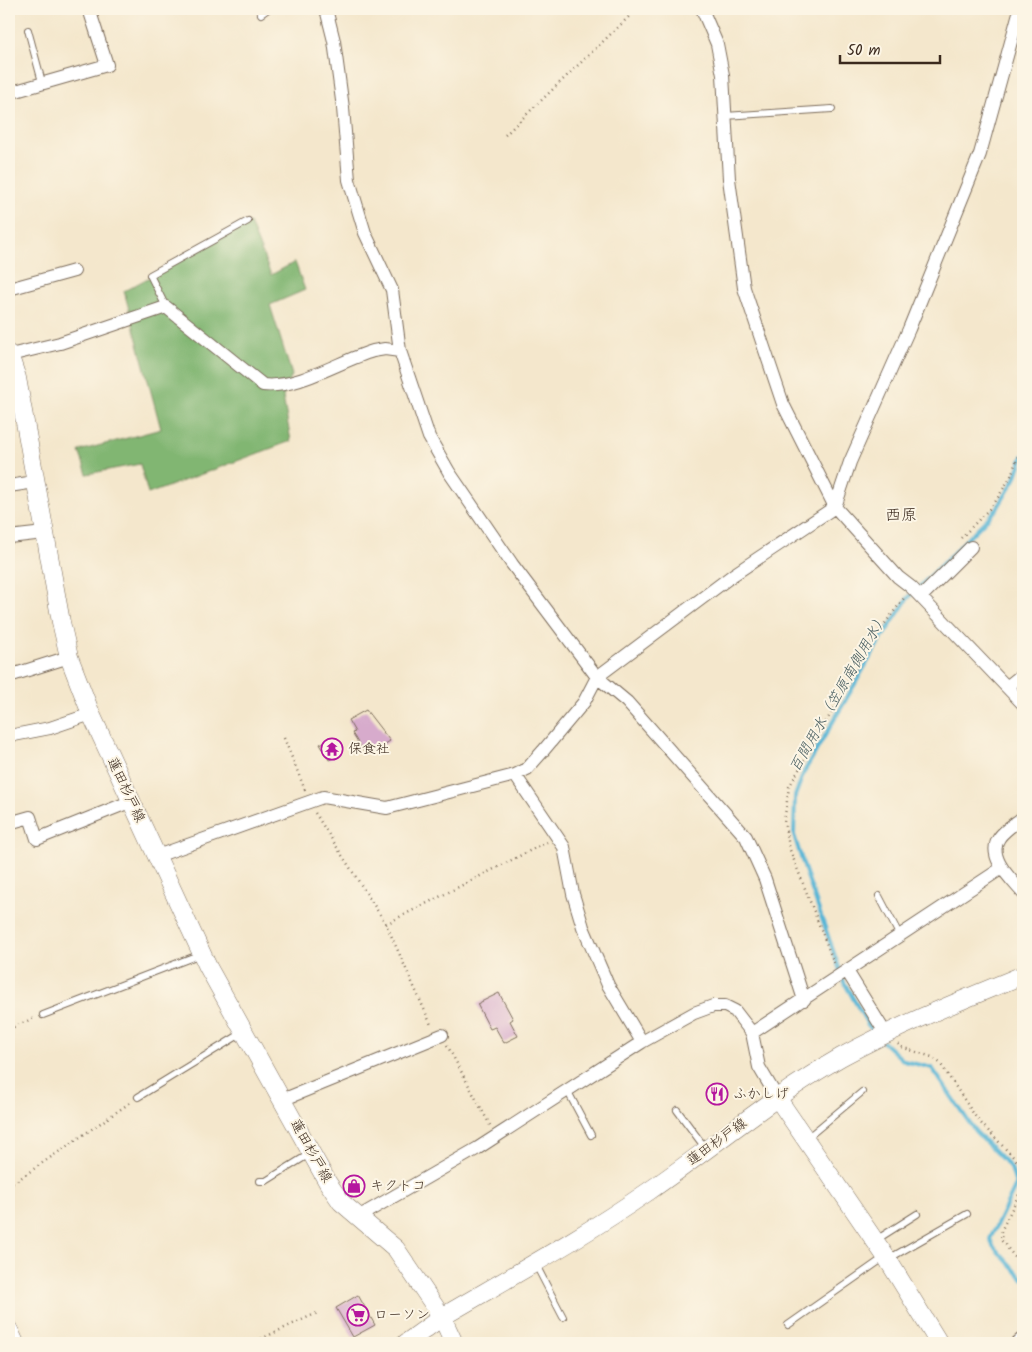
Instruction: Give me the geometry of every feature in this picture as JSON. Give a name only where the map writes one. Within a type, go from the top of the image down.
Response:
[{"type":"main road","name":"蓮田杉戸線","points":[[9,352],[17,378],[44,533],[70,657],[91,714],[202,953],[312,1153],[342,1202],[396,1249],[442,1316],[535,1263],[648,1192],[839,1058],[888,1033],[1023,975]]},
{"type":"main road","points":[[778,1099],[887,1258],[935,1342]]},
{"type":"main road","points":[[406,1343],[442,1316],[454,1343]]},
{"type":"main road","points":[[9,1330],[15,1343]]},
{"type":"street","points":[[9,93],[42,82],[108,66],[89,9]]},
{"type":"street","points":[[326,9],[334,41],[342,98],[349,180],[365,233],[392,290],[400,351],[429,437],[449,472],[512,564],[598,677],[627,702],[689,770],[746,838],[765,879],[804,1000]]},
{"type":"street","points":[[702,9],[718,44],[723,75],[729,179],[744,288],[783,404],[835,507],[898,577],[921,597],[1008,686],[1023,704]]},
{"type":"street","points":[[157,856],[308,800],[323,797],[387,808],[515,775],[527,769],[584,702],[598,677],[733,575],[835,507],[850,462],[909,330],[980,154],[1020,9]]},
{"type":"street","points":[[9,289],[74,271]]},
{"type":"street","points":[[9,352],[60,343],[166,307],[263,385],[276,387],[293,382],[373,351],[385,349],[400,351]]},
{"type":"street","points":[[9,486],[35,482]]},
{"type":"street","points":[[9,537],[44,533]]},
{"type":"street","points":[[921,597],[971,547]]},
{"type":"street","points":[[9,676],[70,657]]},
{"type":"street","points":[[1008,686],[1023,674]]},
{"type":"street","points":[[9,736],[50,728],[91,714]]},
{"type":"street","points":[[515,775],[564,847],[573,894],[583,927],[608,985],[642,1042]]},
{"type":"street","points":[[9,823],[30,818],[37,839],[132,801]]},
{"type":"street","points":[[1023,817],[998,838],[996,852],[1002,868],[1023,893]]},
{"type":"street","points":[[752,1033],[1002,868]]},
{"type":"street","points":[[843,974],[888,1033]]},
{"type":"street","points":[[358,1217],[496,1136],[642,1042],[694,1013],[713,1006],[725,1006],[735,1011],[752,1033],[759,1067],[778,1099]]},
{"type":"street","points":[[282,1100],[439,1036]]},
{"type":"street","points":[[1017,1343],[1023,1338]]},
{"type":"lane","points":[[261,14],[268,9]]},
{"type":"lane","points":[[28,30],[42,82]]},
{"type":"lane","points":[[725,116],[832,110]]},
{"type":"lane","points":[[166,307],[150,275],[248,221]]},
{"type":"lane","points":[[879,896],[900,936]]},
{"type":"lane","points":[[43,1014],[202,953]]},
{"type":"lane","points":[[138,1097],[244,1032]]},
{"type":"lane","points":[[567,1090],[591,1135]]},
{"type":"lane","points":[[805,1139],[862,1092]]},
{"type":"lane","points":[[678,1110],[706,1150]]},
{"type":"lane","points":[[260,1180],[266,1181],[312,1153]]},
{"type":"lane","points":[[875,1240],[918,1214]]},
{"type":"lane","points":[[788,1326],[887,1258],[966,1214]]},
{"type":"lane","points":[[535,1263],[562,1317]]},
{"type":"path","points":[[505,135],[637,9]]},
{"type":"path","points":[[960,539],[994,504],[1011,476],[1023,442]]},
{"type":"path","points":[[843,974],[790,850],[784,822],[789,787],[874,638],[911,587]]},
{"type":"path","points":[[284,738],[308,800],[386,924],[439,1036],[496,1136]]},
{"type":"path","points":[[386,924],[558,836]]},
{"type":"path","points":[[9,1029],[43,1014]]},
{"type":"path","points":[[888,1033],[901,1047],[932,1057],[940,1063],[977,1119],[1019,1163],[1023,1170]]},
{"type":"path","points":[[9,1186],[138,1097]]},
{"type":"path","points":[[1023,1186],[1002,1229],[1001,1240],[1023,1267]]},
{"type":"path","points":[[252,1343],[317,1313]]},
{"type":"green space","points":[[250,223],[271,275],[295,262],[305,290],[270,305],[292,375],[283,397],[291,441],[148,494],[140,464],[87,474],[79,451],[161,429],[124,291]]},
{"type":"building","points":[[366,710],[390,741],[371,753],[369,747],[363,751],[352,733],[355,732],[348,720]]},
{"type":"building","name":"保食社","points":[[330,739],[339,754],[329,760],[320,744]]},
{"type":"building","points":[[499,993],[513,1019],[510,1021],[518,1036],[504,1043],[495,1027],[490,1029],[477,1004]]},
{"type":"building","points":[[358,1295],[375,1325],[353,1337],[336,1308]]},
{"type":"waterway","name":"百間用水（笠原南側用水）","points":[[875,1033],[868,1025],[844,982],[805,870],[794,835],[795,796],[804,772],[878,644],[908,598],[997,509],[1015,479],[1023,456]]},
{"type":"waterway","name":"百間用水（笠原南側用水）","points":[[883,1042],[904,1061],[932,1068],[975,1131],[1011,1168],[1016,1185],[990,1239],[993,1246],[1023,1279]]},
{"type":"place","name":"保食社","points":[[332,749]]},
{"type":"place","name":"ふかしげ","points":[[717,1094]]},
{"type":"place","name":"キクトコ","points":[[354,1186]]},
{"type":"place","name":"ローソン","points":[[358,1315]]},
{"type":"district","name":"西原","points":[[901,515]]}]
